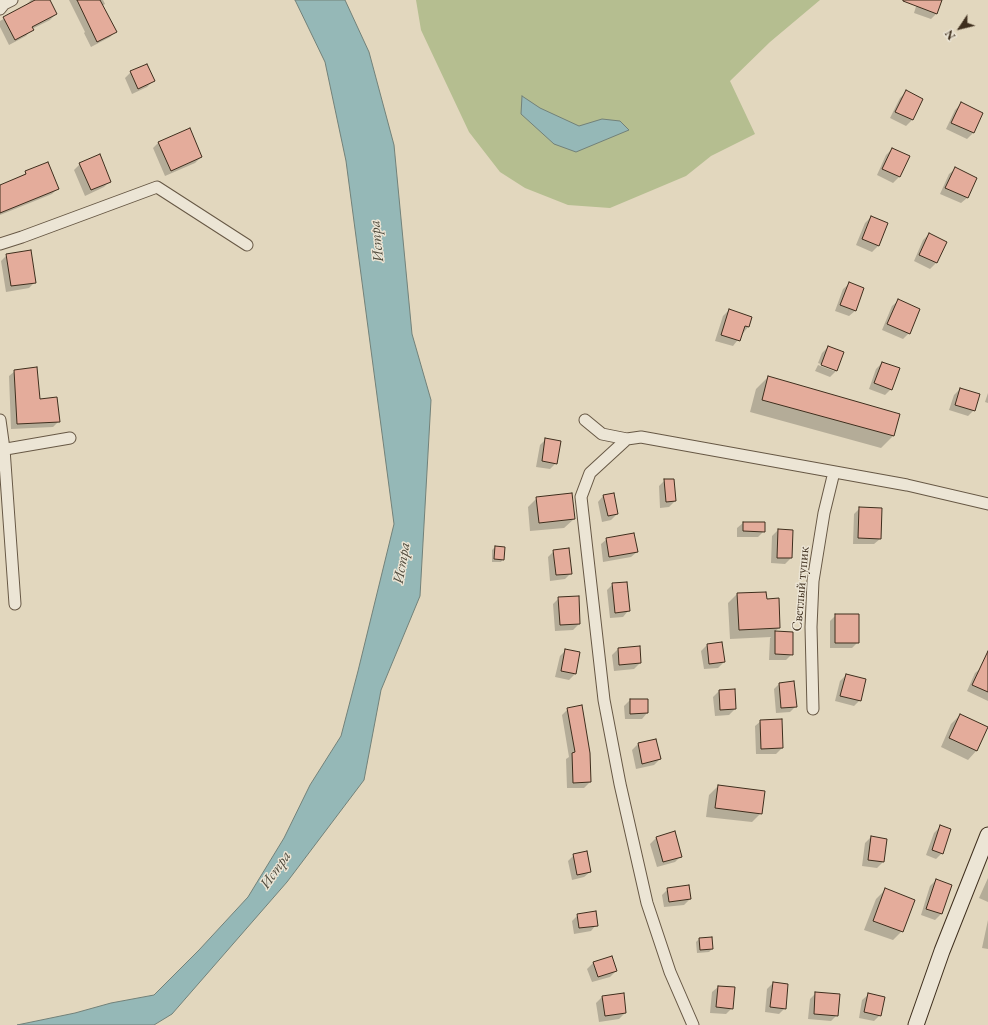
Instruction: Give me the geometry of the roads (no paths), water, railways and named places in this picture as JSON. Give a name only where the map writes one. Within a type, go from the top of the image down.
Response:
[{"type":"street","points":[[0,9],[4,4],[12,0]]},
{"type":"street","points":[[0,244],[22,238],[157,187],[247,245]]},
{"type":"street","points":[[0,420],[15,604]]},
{"type":"street","points":[[586,420],[602,434],[627,439],[641,437],[678,443],[907,485],[988,504]]},
{"type":"street","points":[[2,450],[70,438]]},
{"type":"street","points":[[627,439],[590,473],[581,497],[592,598],[604,700],[620,784],[647,903],[670,972],[694,1025]]},
{"type":"street","name":"Светлый тупик","points":[[813,709],[811,627],[813,581],[824,513],[834,472]]},
{"type":"street","points":[[916,1025],[942,951],[988,836]]},
{"type":"water","name":"Истра","points":[[295,0],[345,0],[369,52],[394,145],[412,334],[431,400],[420,596],[381,690],[364,780],[287,882],[172,1014],[154,1025],[17,1025],[75,1013],[111,1003],[154,995],[199,950],[248,897],[284,838],[310,785],[341,736],[394,524],[346,161],[325,62]]},
{"type":"water","points":[[522,96],[540,108],[579,126],[602,119],[620,121],[629,130],[576,152],[554,144],[521,114]]}]
